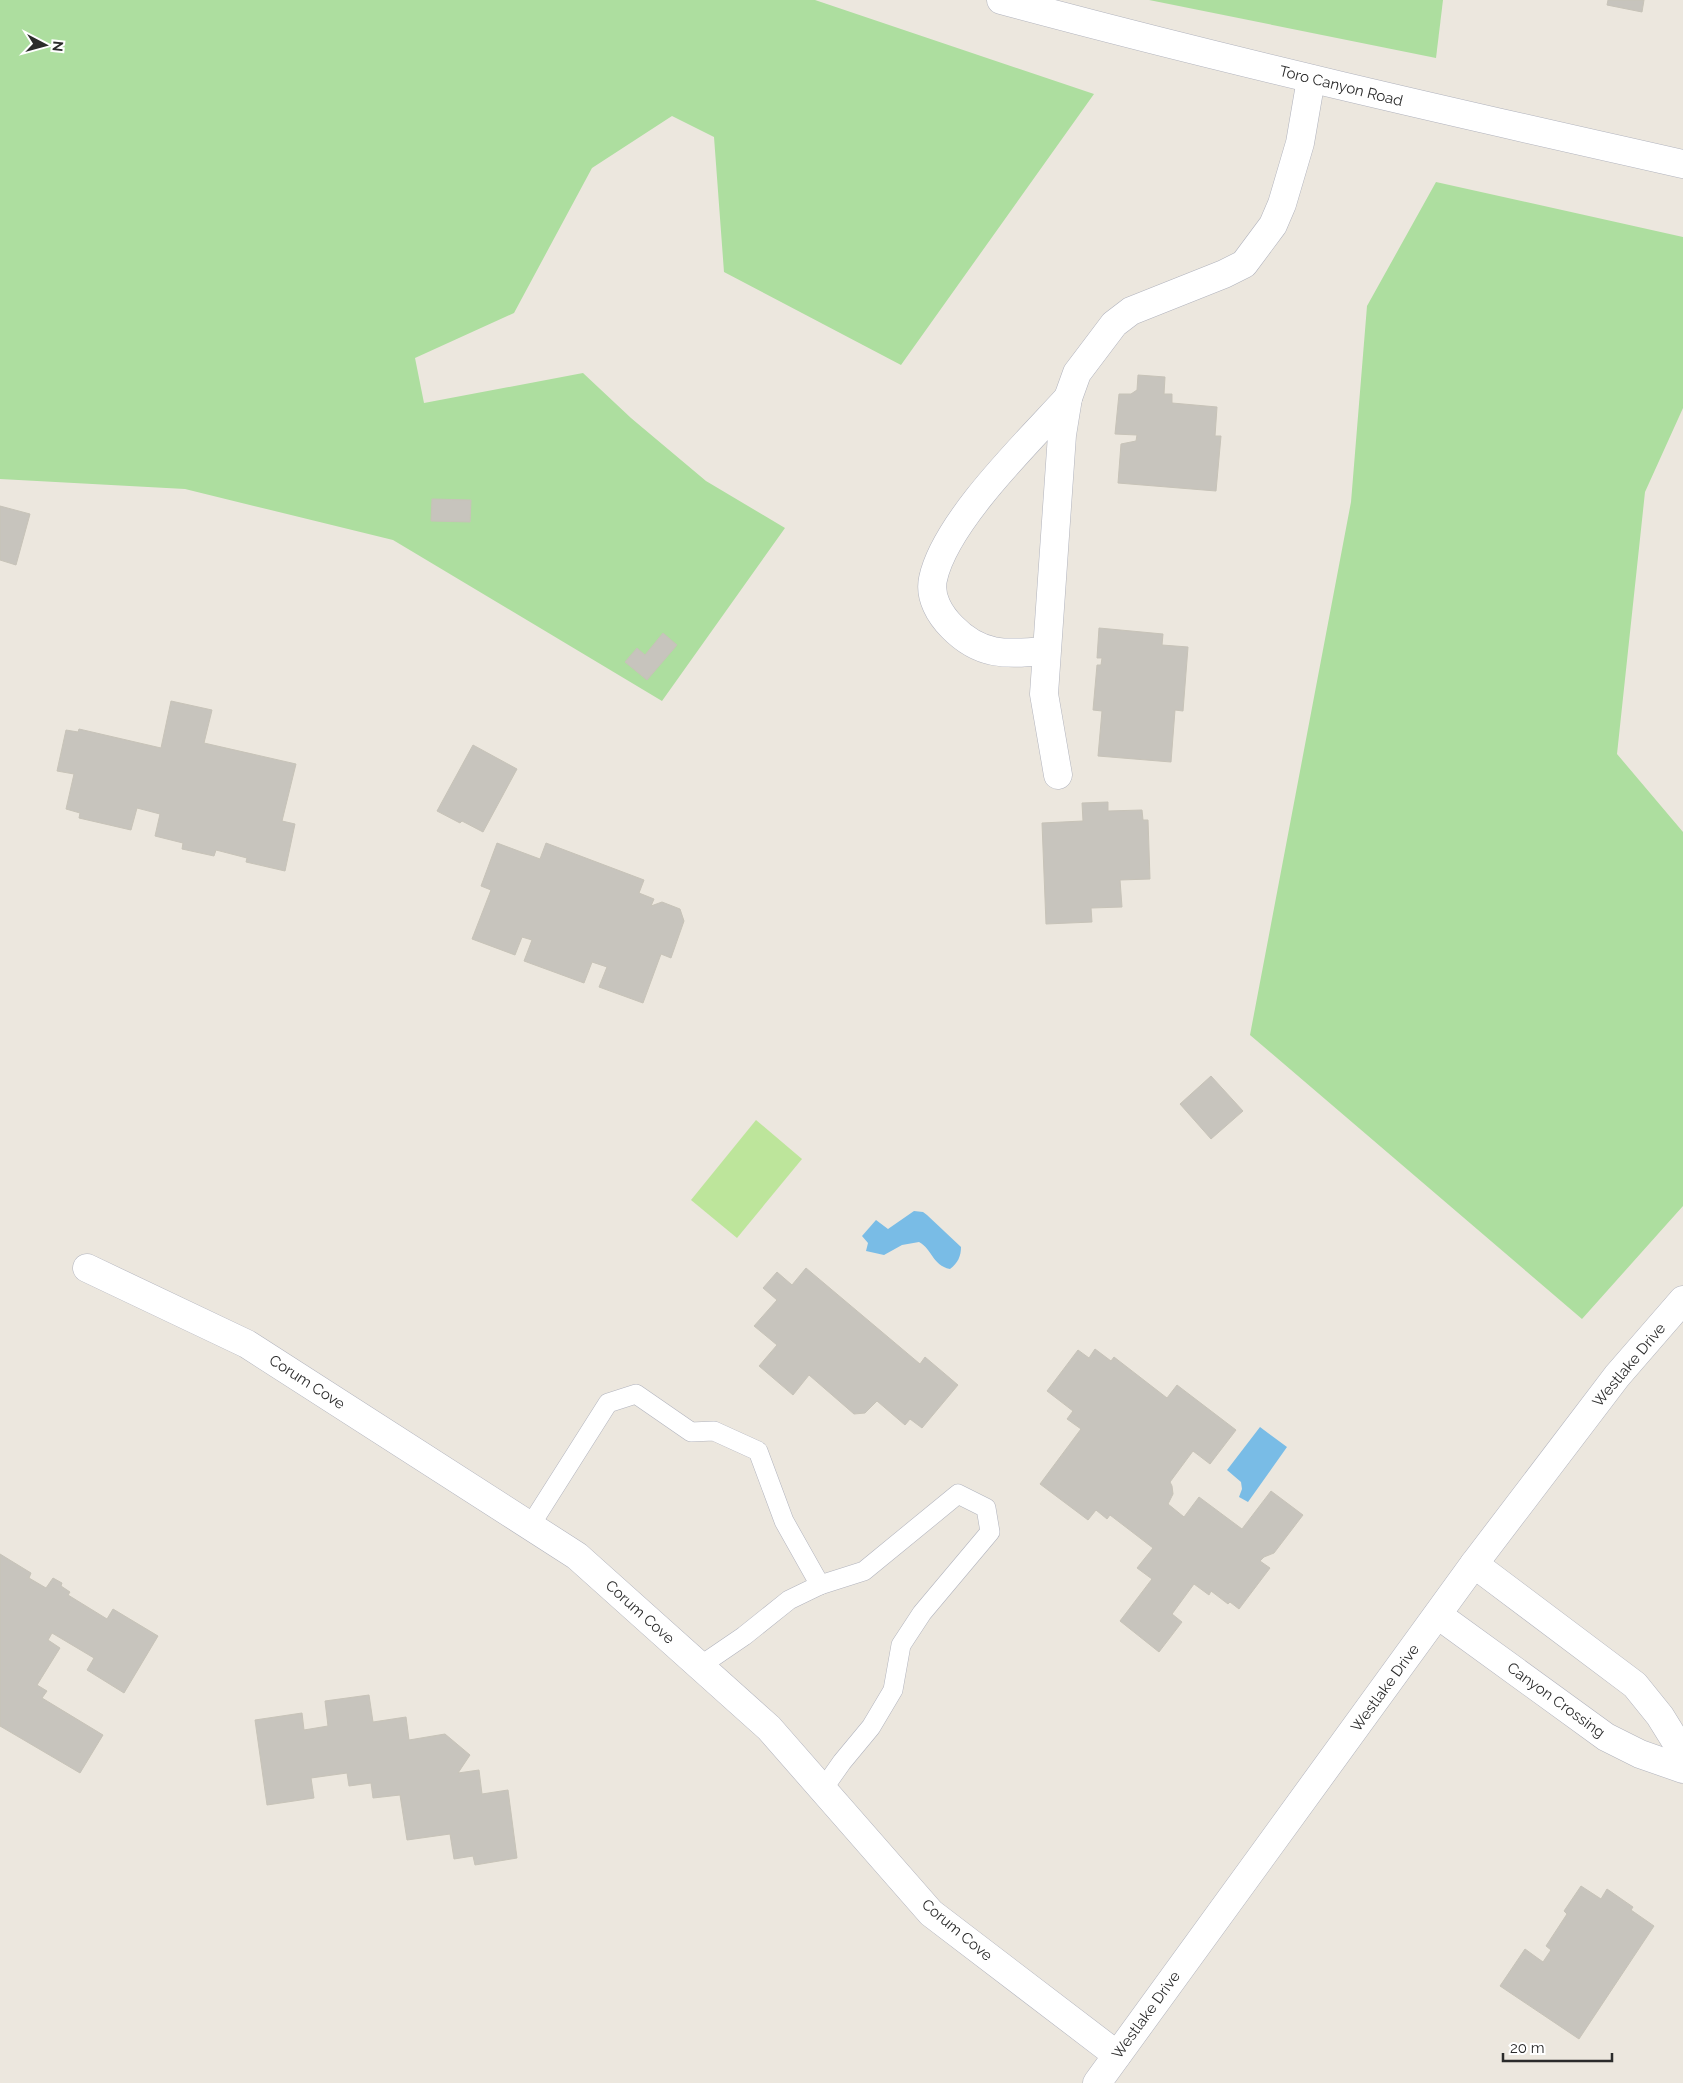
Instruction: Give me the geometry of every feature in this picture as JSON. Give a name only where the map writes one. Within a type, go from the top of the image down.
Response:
[{"type":"street","name":"Toro Canyon Road","points":[[1001,0],[1154,41],[1311,79],[1683,164]]},
{"type":"street","points":[[1058,775],[1044,694],[1062,435],[1068,398],[1078,372],[1114,324],[1132,311],[1244,264],[1268,232],[1282,204],[1300,143],[1311,79]]},
{"type":"street","points":[[1046,651],[1014,653],[980,649],[964,639],[944,619],[935,603],[932,581],[943,553],[961,521],[1068,398]]},
{"type":"street","name":"Corum Cove","points":[[87,1268],[247,1344],[577,1556],[769,1728],[931,1913],[1117,2055]]},
{"type":"street","name":"Westlake Drive","points":[[1097,2083],[1474,1564],[1617,1376],[1683,1300]]},
{"type":"street","points":[[1474,1564],[1635,1685],[1660,1716],[1683,1753]]},
{"type":"street","name":"Canyon Crossing","points":[[1438,1615],[1606,1736],[1640,1754],[1683,1769]]},
{"type":"lane","points":[[530,1526],[608,1403],[636,1394],[691,1432],[714,1431],[758,1451],[784,1521],[820,1585]]},
{"type":"lane","points":[[700,1666],[744,1636],[789,1600],[820,1585],[864,1571],[958,1494],[986,1508],[990,1532],[922,1613],[901,1645],[893,1690],[871,1728],[842,1762],[822,1790]]},
{"type":"green space","points":[[0,0],[815,0],[1094,94],[901,365],[724,272],[714,137],[672,116],[592,168],[514,313],[415,358],[424,403],[583,373],[631,418],[706,481],[785,528],[662,701],[393,540],[185,489],[0,479]]},
{"type":"green space","points":[[1149,0],[1443,0],[1436,58]]},
{"type":"green space","points":[[1436,182],[1683,237],[1683,408],[1645,492],[1617,754],[1683,832],[1683,1206],[1582,1319],[1250,1035],[1351,502],[1367,306]]},
{"type":"green space","points":[[756,1120],[802,1159],[737,1238],[691,1200]]},
{"type":"water","points":[[914,1211],[923,1212],[927,1215],[961,1247],[958,1259],[950,1269],[936,1261],[924,1245],[919,1242],[902,1245],[884,1255],[866,1251],[868,1243],[862,1236],[876,1220],[888,1229]]},
{"type":"water","points":[[1260,1427],[1287,1447],[1248,1502],[1239,1497],[1242,1489],[1241,1482],[1227,1470]]},
{"type":"building","points":[[1608,0],[1644,0],[1642,12],[1607,5]]},
{"type":"building","points":[[1138,375],[1165,377],[1164,394],[1172,394],[1172,403],[1217,407],[1215,436],[1221,436],[1216,491],[1118,483],[1121,444],[1136,441],[1137,435],[1115,434],[1119,394],[1131,394],[1137,390]]},
{"type":"building","points":[[432,499],[471,500],[470,522],[431,521]]},
{"type":"building","points":[[0,506],[30,514],[16,565],[0,560]]},
{"type":"building","points":[[1099,628],[1163,634],[1162,645],[1188,647],[1183,711],[1175,710],[1171,762],[1098,756],[1102,711],[1093,710],[1097,665],[1101,665],[1102,658],[1097,658]]},
{"type":"building","points":[[663,633],[677,645],[647,680],[625,662],[637,648],[645,655]]},
{"type":"building","points":[[171,701],[212,710],[204,743],[296,764],[282,821],[295,824],[285,871],[246,862],[247,858],[216,850],[214,856],[182,849],[183,843],[155,836],[160,814],[137,808],[131,830],[79,818],[80,813],[66,809],[74,774],[57,771],[66,730],[78,732],[79,729],[161,748]]},
{"type":"building","points":[[473,745],[517,769],[483,832],[437,811]]},
{"type":"building","points":[[1108,802],[1108,811],[1142,810],[1143,820],[1148,820],[1150,879],[1120,880],[1122,907],[1091,908],[1092,922],[1046,924],[1042,823],[1083,821],[1082,803]]},
{"type":"building","points":[[497,843],[540,859],[546,843],[644,880],[639,893],[654,899],[651,906],[662,902],[680,909],[684,921],[671,958],[661,954],[643,1003],[599,987],[607,967],[592,962],[584,983],[524,961],[532,940],[522,937],[515,955],[472,939],[491,890],[481,886]]},
{"type":"building","points":[[1211,1076],[1243,1111],[1211,1139],[1180,1104]]},
{"type":"building","points":[[806,1268],[920,1364],[925,1357],[958,1385],[922,1428],[910,1419],[905,1425],[877,1401],[865,1413],[854,1414],[809,1375],[793,1395],[759,1366],[777,1345],[754,1326],[777,1300],[763,1288],[777,1272],[792,1285]]},
{"type":"building","points":[[1095,1349],[1111,1361],[1114,1357],[1167,1398],[1177,1385],[1236,1430],[1210,1464],[1193,1451],[1170,1482],[1173,1494],[1168,1504],[1184,1517],[1199,1497],[1242,1529],[1271,1491],[1303,1515],[1274,1553],[1260,1561],[1270,1568],[1239,1609],[1230,1602],[1228,1604],[1211,1591],[1209,1595],[1194,1584],[1172,1614],[1182,1622],[1159,1652],[1120,1621],[1152,1579],[1137,1568],[1153,1548],[1110,1515],[1107,1519],[1096,1510],[1088,1520],[1040,1484],[1081,1429],[1067,1419],[1073,1411],[1047,1391],[1078,1350],[1089,1358]]},
{"type":"building","points":[[0,1554],[31,1573],[29,1578],[46,1588],[53,1578],[62,1583],[61,1586],[70,1592],[68,1595],[107,1619],[113,1609],[158,1636],[124,1693],[87,1670],[94,1658],[52,1633],[48,1640],[60,1648],[37,1685],[47,1691],[42,1698],[103,1735],[80,1773],[0,1726]]},
{"type":"building","points":[[369,1695],[373,1722],[406,1717],[409,1740],[445,1734],[470,1755],[458,1773],[479,1770],[482,1794],[508,1790],[517,1858],[475,1865],[473,1856],[454,1859],[450,1834],[407,1840],[400,1795],[373,1798],[371,1783],[349,1786],[347,1773],[311,1778],[314,1798],[267,1805],[255,1720],[302,1713],[304,1730],[328,1726],[325,1701]]},
{"type":"building","points":[[1581,1886],[1601,1899],[1607,1889],[1633,1907],[1631,1910],[1654,1926],[1579,2039],[1500,1986],[1525,1949],[1543,1962],[1551,1950],[1546,1946],[1567,1914],[1564,1911]]}]
